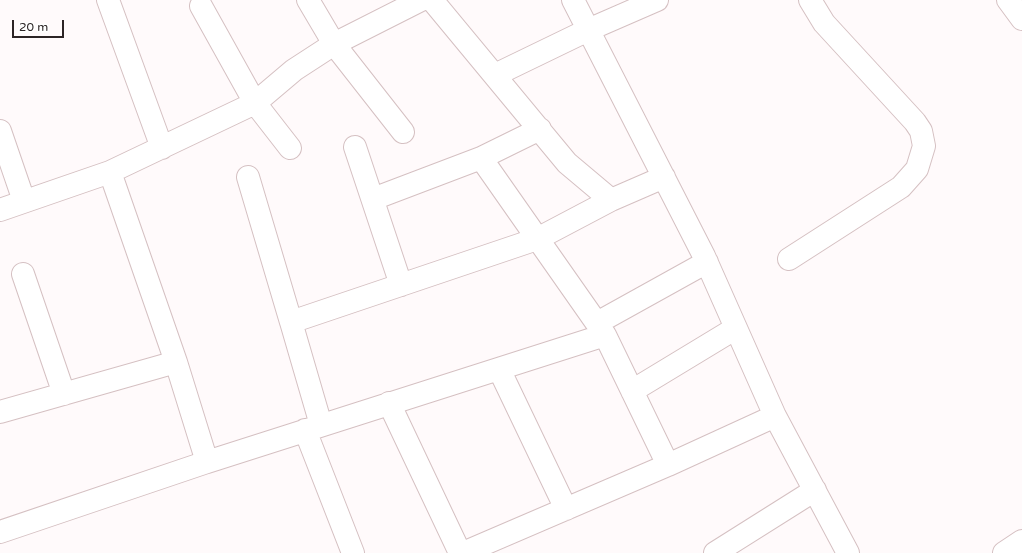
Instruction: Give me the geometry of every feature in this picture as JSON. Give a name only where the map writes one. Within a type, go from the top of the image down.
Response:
[{"type":"street","points":[[108,0],[162,148]]},
{"type":"street","points":[[308,0],[334,44],[403,132]]},
{"type":"street","points":[[0,210],[110,172],[255,103],[294,70],[334,44],[421,0]]},
{"type":"street","points":[[432,0],[567,163],[611,200]]},
{"type":"street","points":[[573,0],[706,262],[775,416],[848,553]]},
{"type":"street","points":[[495,75],[588,30],[657,0]]},
{"type":"street","points":[[789,259],[901,187],[917,169],[924,146],[921,131],[915,122],[824,22],[810,0]]},
{"type":"street","points":[[1008,0],[1022,19]]},
{"type":"street","points":[[201,6],[255,103],[290,148]]},
{"type":"street","points":[[373,199],[481,158],[540,129]]},
{"type":"street","points":[[0,131],[24,201]]},
{"type":"street","points":[[356,147],[401,285]]},
{"type":"street","points":[[481,158],[601,329],[668,465]]},
{"type":"street","points":[[110,172],[176,362],[207,462]]},
{"type":"street","points":[[248,177],[291,322],[313,428],[352,553]]},
{"type":"street","points":[[291,322],[538,239],[611,200],[664,177]]},
{"type":"street","points":[[0,532],[207,462],[499,368],[601,329],[706,262]]},
{"type":"street","points":[[23,274],[64,394]]},
{"type":"street","points":[[632,391],[736,328]]},
{"type":"street","points":[[0,412],[176,362]]},
{"type":"street","points":[[499,368],[566,509]]},
{"type":"street","points":[[389,404],[460,553]]},
{"type":"street","points":[[463,553],[668,465],[775,416]]},
{"type":"street","points":[[715,553],[815,490]]},
{"type":"street","points":[[1004,553],[1022,542]]}]
